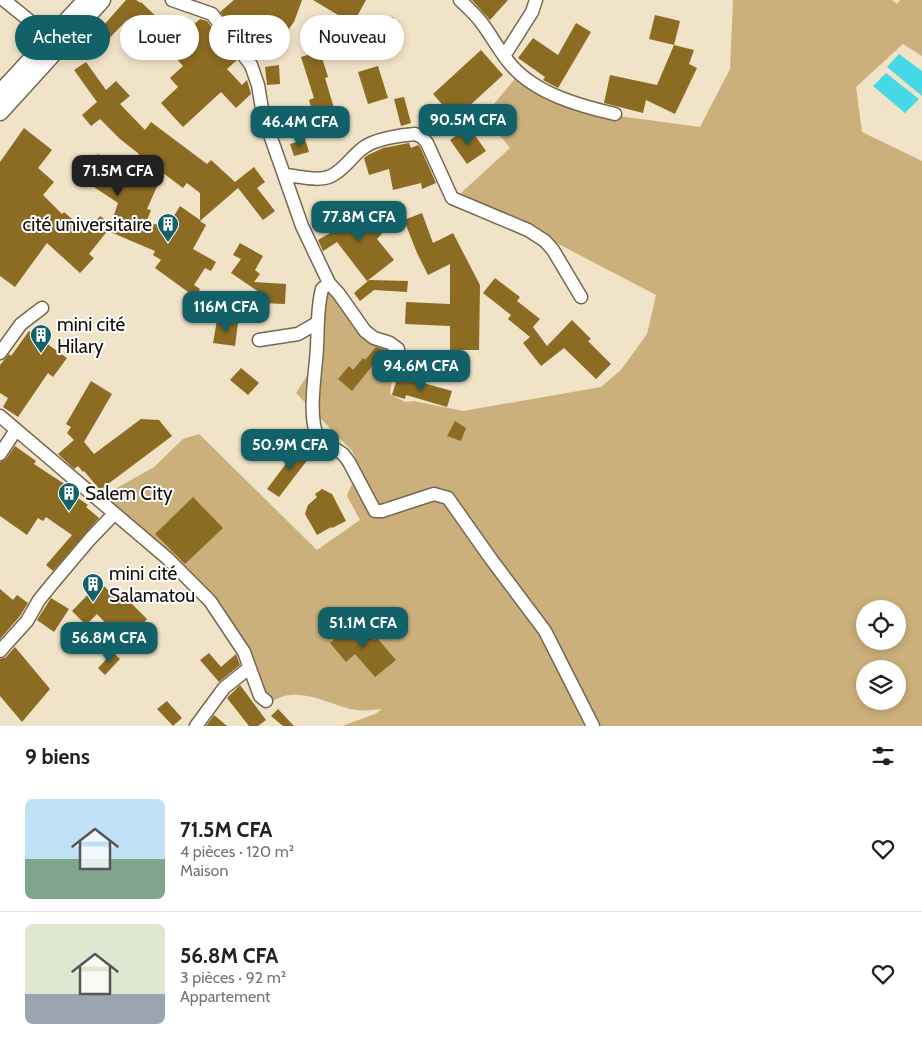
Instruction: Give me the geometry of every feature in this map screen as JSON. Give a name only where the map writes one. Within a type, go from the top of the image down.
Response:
[{"type":"main road","points":[[75,15],[86,0]]},
{"type":"main road","points":[[86,15],[102,0]]},
{"type":"main road","points":[[0,93],[36,60]]},
{"type":"main road","points":[[0,112],[42,60]]},
{"type":"street","points":[[4,0],[21,15]]},
{"type":"street","points":[[172,0],[212,14],[251,65],[258,85],[263,115],[302,226],[329,283],[365,331],[374,338],[390,343],[398,349]]},
{"type":"street","points":[[460,0],[481,22],[504,56],[521,76],[558,97],[589,108],[615,114]]},
{"type":"street","points":[[504,56],[532,12],[536,0]]},
{"type":"street","points":[[285,175],[320,178],[331,176],[371,143],[415,134],[422,137],[427,143],[452,198],[528,230],[545,241],[553,250],[581,297]]},
{"type":"street","points":[[329,283],[322,289],[317,322],[314,424],[318,438],[343,454],[375,511],[382,512],[434,494],[448,498],[545,631],[593,726]]},
{"type":"street","points":[[0,353],[21,324],[42,308]]},
{"type":"street","points":[[259,340],[298,334],[317,322]]},
{"type":"street","points":[[0,416],[168,558],[210,601],[244,652],[260,696],[266,701]]},
{"type":"street","points":[[0,454],[16,430]]},
{"type":"street","points":[[0,651],[27,621],[39,600],[52,584],[114,514]]},
{"type":"street","points":[[196,726],[224,688],[249,668]]},
{"type":"shaded area","points":[[733,0],[892,0],[897,4],[900,0],[922,0],[922,56],[903,44],[856,87],[862,132],[922,161],[922,726],[342,726],[375,714],[382,709],[355,710],[305,695],[283,696],[265,704],[210,601],[97,499],[154,467],[183,439],[199,434],[317,550],[360,520],[347,496],[356,474],[356,462],[352,451],[296,393],[310,371],[329,283],[365,331],[396,350],[390,394],[405,402],[414,401],[463,411],[601,387],[621,370],[647,334],[656,295],[461,193],[510,148],[484,116],[523,69],[539,91],[596,113],[700,127],[730,69]]},
{"type":"water","points":[[899,54],[922,71],[922,96],[887,67]]},
{"type":"water","points":[[886,73],[919,99],[905,113],[873,86]]},
{"type":"building","points":[[126,0],[141,2],[155,15],[120,15],[120,27],[110,38],[110,18]]},
{"type":"building","points":[[234,0],[302,0],[294,22],[290,27],[290,15],[222,15],[220,12]]},
{"type":"building","points":[[313,0],[366,0],[358,15],[338,15]]},
{"type":"building","points":[[472,0],[508,0],[490,20]]},
{"type":"building","points":[[655,15],[680,21],[674,45],[649,39]]},
{"type":"building","points":[[199,20],[207,21],[209,24],[209,60],[237,60],[227,69],[242,85],[247,80],[251,94],[236,108],[221,92],[183,127],[161,103],[178,87],[170,78],[183,66],[178,60],[199,60]]},
{"type":"building","points":[[576,23],[591,32],[558,88],[543,80],[545,77],[518,58],[533,38],[558,55]]},
{"type":"building","points":[[674,45],[694,50],[689,64],[697,68],[675,114],[646,100],[643,113],[604,103],[610,75],[657,85]]},
{"type":"building","points":[[481,50],[503,75],[455,119],[433,94]]},
{"type":"building","points":[[302,60],[323,60],[328,77],[325,78],[337,118],[316,124],[309,100],[314,98]]},
{"type":"building","points":[[86,62],[106,90],[116,81],[130,96],[120,104],[145,130],[151,122],[207,164],[211,160],[235,182],[254,167],[265,182],[257,188],[275,211],[263,220],[238,188],[200,221],[206,225],[193,249],[216,262],[211,271],[205,268],[194,285],[200,289],[195,297],[155,268],[161,260],[153,255],[155,251],[108,231],[109,229],[89,254],[94,258],[80,273],[47,243],[15,287],[0,276],[0,162],[24,128],[52,150],[38,168],[54,182],[43,195],[62,214],[64,212],[87,232],[100,216],[111,224],[118,203],[82,179],[98,154],[130,176],[139,154],[120,139],[100,119],[91,126],[82,115],[97,102],[74,70]],"holes":[[[163,173],[183,188],[187,183],[200,193],[200,220],[180,206],[168,226],[146,223],[151,210],[147,209]]]},
{"type":"building","points":[[279,65],[280,84],[267,85],[265,67]]},
{"type":"building","points":[[378,66],[388,98],[368,104],[358,72]]},
{"type":"building","points":[[404,97],[411,123],[401,126],[394,99]]},
{"type":"building","points":[[469,127],[486,151],[467,164],[450,140]]},
{"type":"building","points":[[305,139],[309,152],[294,156],[290,144]]},
{"type":"building","points":[[409,143],[411,148],[418,145],[420,147],[436,183],[422,189],[421,183],[393,190],[389,169],[369,175],[364,158],[383,148]]},
{"type":"building","points":[[341,206],[373,228],[378,222],[386,229],[377,239],[394,260],[367,281],[337,242],[323,251],[318,240],[342,226],[331,219]]},
{"type":"building","points":[[422,213],[433,243],[453,233],[480,285],[479,350],[450,350],[450,326],[405,324],[406,302],[450,304],[450,264],[428,275],[404,220]]},
{"type":"building","points":[[240,243],[263,256],[255,270],[260,274],[254,282],[286,284],[285,304],[261,303],[262,294],[231,273],[241,259],[233,255]]},
{"type":"building","points":[[495,278],[520,297],[517,301],[540,319],[533,327],[547,346],[572,320],[591,339],[588,341],[611,364],[596,379],[564,348],[541,366],[523,343],[530,337],[508,319],[511,315],[483,293]]},
{"type":"building","points":[[369,280],[408,281],[407,292],[374,290],[360,301],[354,293]]},
{"type":"building","points":[[217,320],[238,323],[235,346],[213,343]]},
{"type":"building","points":[[29,331],[67,358],[53,377],[48,373],[18,417],[3,407],[8,398],[0,393],[0,365],[9,354],[11,356]]},
{"type":"building","points":[[376,347],[385,350],[352,391],[338,379],[349,366],[353,370],[363,358],[365,360]]},
{"type":"building","points":[[241,368],[259,383],[248,395],[230,380]]},
{"type":"building","points":[[398,376],[452,391],[447,407],[406,395],[405,399],[392,395]]},
{"type":"building","points":[[91,381],[112,394],[84,442],[94,454],[141,419],[159,420],[172,436],[100,490],[84,471],[78,466],[74,469],[58,454],[74,440],[67,433],[71,427],[66,424]]},
{"type":"building","points":[[455,421],[466,428],[461,441],[447,436]]},
{"type":"building","points":[[300,445],[312,454],[279,497],[267,489]]},
{"type":"building","points":[[15,446],[36,461],[34,464],[66,485],[64,488],[88,505],[86,507],[99,518],[53,571],[46,565],[72,535],[46,517],[43,521],[38,518],[27,535],[0,516],[0,462],[6,459]]},
{"type":"building","points":[[322,489],[332,494],[346,521],[317,535],[305,514],[308,505],[317,497],[315,494]]},
{"type":"building","points":[[193,497],[223,528],[185,564],[155,534]]},
{"type":"building","points":[[100,582],[114,596],[118,590],[147,619],[122,648],[106,634],[111,629],[97,614],[86,625],[72,611]]},
{"type":"building","points":[[0,589],[13,600],[17,595],[28,603],[20,616],[0,639]]},
{"type":"building","points":[[51,598],[69,609],[54,632],[37,620]]},
{"type":"building","points":[[357,620],[375,640],[377,638],[396,660],[375,677],[355,654],[346,662],[330,643]]},
{"type":"building","points":[[15,647],[50,689],[22,722],[0,696],[0,659],[6,657]]},
{"type":"building","points":[[113,652],[120,659],[105,675],[98,668]]},
{"type":"building","points":[[209,653],[221,667],[236,654],[240,665],[219,682],[200,660]]},
{"type":"building","points":[[240,685],[266,720],[258,726],[249,726],[227,698]]},
{"type":"building","points":[[167,701],[182,718],[173,726],[157,709]]},
{"type":"building","points":[[278,709],[294,726],[283,726],[271,716]]},
{"type":"building","points":[[214,715],[227,726],[206,726]]},
{"type":"place","name":"cité universitaire","points":[[168,243]]},
{"type":"place","name":"mini cité Hilary","points":[[41,354]]},
{"type":"place","name":"Salem City","points":[[69,512]]},
{"type":"place","name":"mini cité Salamatou","points":[[93,603]]}]
